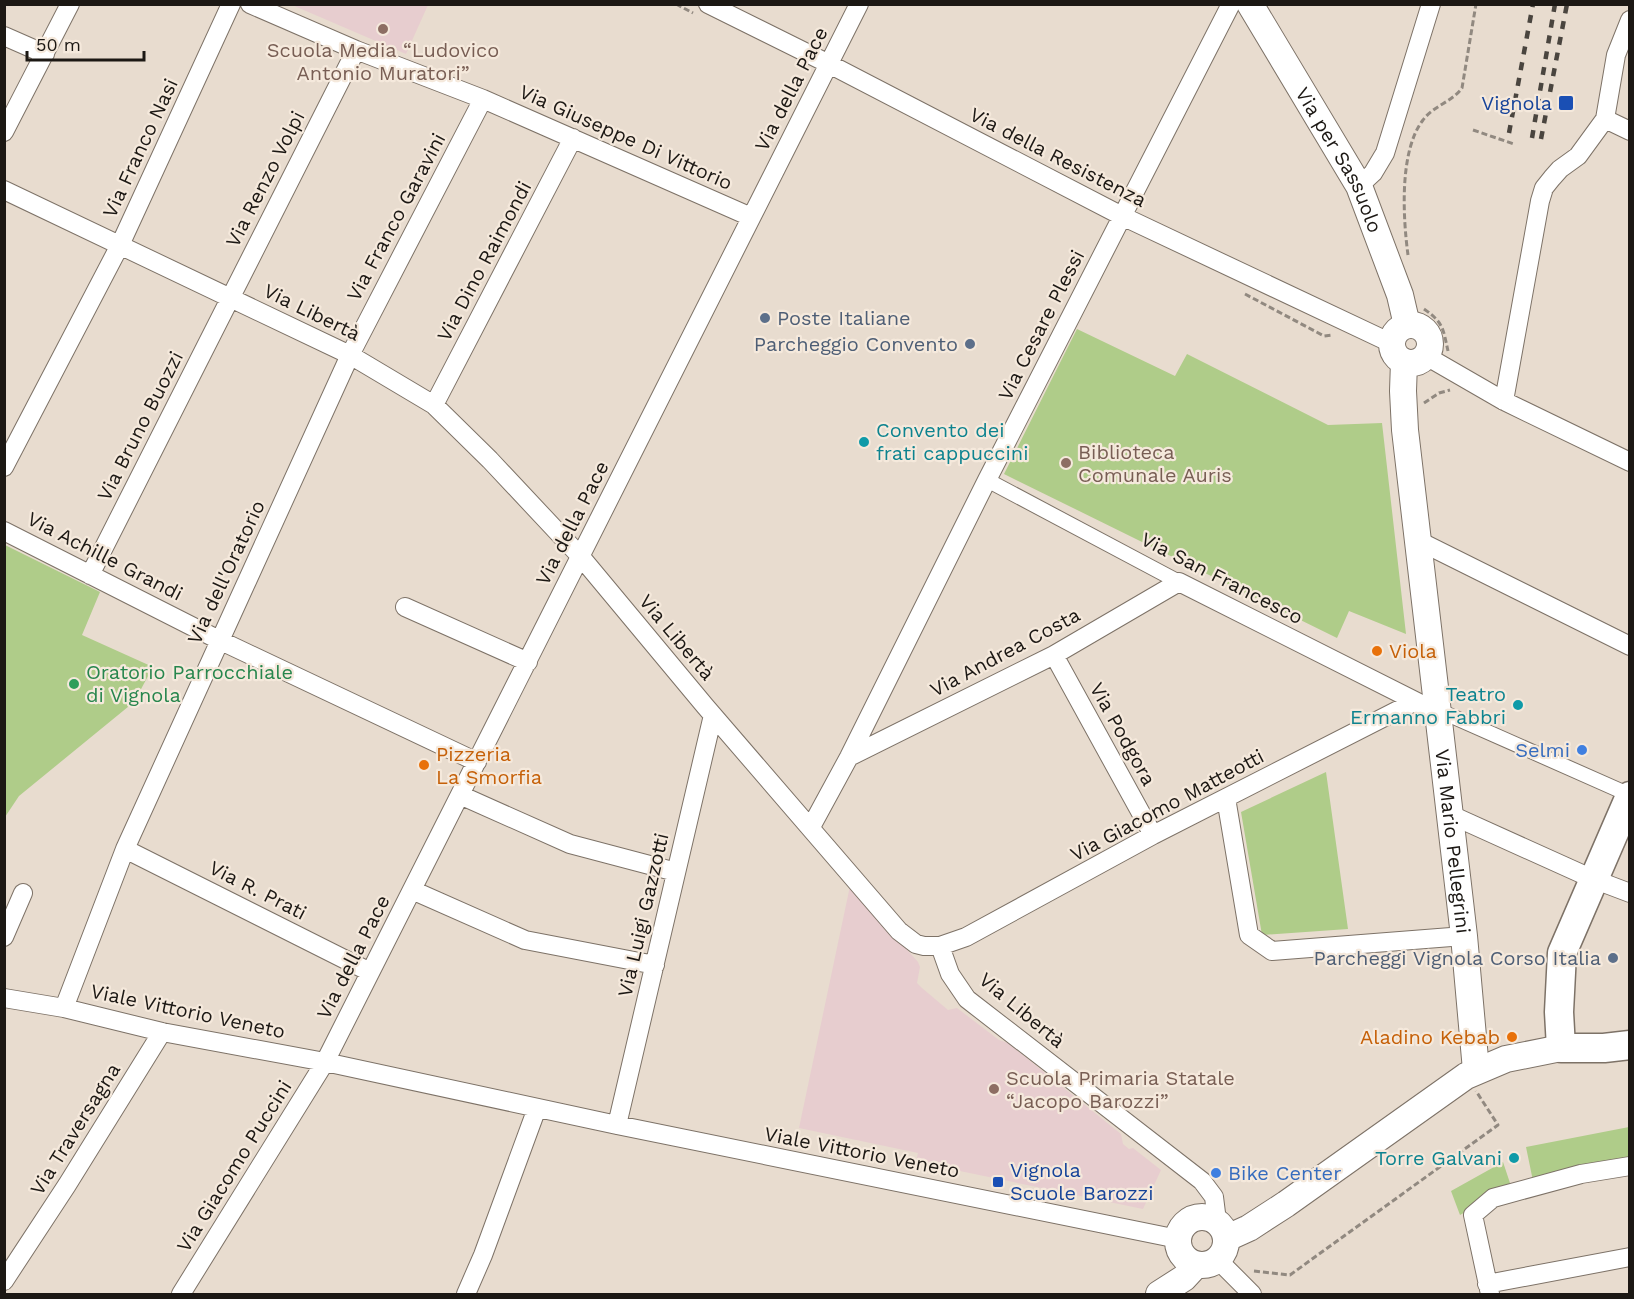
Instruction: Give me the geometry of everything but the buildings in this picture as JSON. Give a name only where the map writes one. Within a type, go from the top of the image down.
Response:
[{"type":"main road","name":"Via per Sassuolo","points":[[1250,4],[1359,186],[1417,341]]},
{"type":"main road","name":"Via Mario Pellegrini","points":[[1417,341],[1403,410],[1464,936],[1471,1073]]},
{"type":"main road","points":[[1561,1048],[1559,1012],[1562,953],[1629,796]]},
{"type":"main road","points":[[1214,1246],[1205,1217],[1192,1219],[1182,1227],[1178,1239],[1179,1248],[1188,1261],[1249,1228],[1286,1204],[1471,1073],[1506,1059],[1561,1048],[1604,1048],[1629,1045]]},
{"type":"main road","points":[[1159,1294],[1184,1278],[1214,1246]]},
{"type":"street","points":[[4,132],[70,4]]},
{"type":"street","name":"Via Franco Nasi","points":[[4,467],[120,245],[231,4]]},
{"type":"street","name":"Via Giuseppe Di Vittorio","points":[[250,4],[356,50],[483,99],[751,216]]},
{"type":"street","name":"Via della Resistenza","points":[[708,4],[1122,216],[1417,341],[1504,401],[1629,462]]},
{"type":"street","name":"Via della Pace","points":[[325,1062],[859,4]]},
{"type":"street","name":"Via Cesare Plessi","points":[[811,827],[849,757],[987,480],[1231,4]]},
{"type":"street","points":[[1359,186],[1373,173],[1385,153],[1431,4]]},
{"type":"street","points":[[1504,401],[1544,188],[1560,169],[1578,156],[1605,119],[1616,55],[1629,20]]},
{"type":"street","points":[[4,36],[45,54]]},
{"type":"street","name":"Via Renzo Volpi","points":[[230,297],[356,50]]},
{"type":"street","name":"Via Franco Garavini","points":[[350,355],[483,99]]},
{"type":"street","points":[[1605,119],[1629,131]]},
{"type":"street","name":"Via Dino Raimondi","points":[[434,405],[573,138]]},
{"type":"street","name":"Via Libertà","points":[[4,190],[350,355],[434,405],[490,460],[581,557],[899,932],[916,944],[940,946],[950,974],[967,999],[1202,1181],[1214,1197],[1214,1246]]},
{"type":"street","name":"Via Bruno Buozzi","points":[[90,575],[230,297]]},
{"type":"street","name":"Via dell'Oratorio","points":[[64,1008],[125,849],[350,355]]},
{"type":"street","name":"Via San Francesco","points":[[987,480],[1179,582],[1414,702],[1438,710]]},
{"type":"street","name":"Via Achille Grandi","points":[[4,531],[219,640],[477,762]]},
{"type":"street","points":[[1417,540],[1629,646]]},
{"type":"street","name":"Via Andrea Costa","points":[[849,757],[1054,655],[1179,582]]},
{"type":"street","points":[[405,606],[528,662]]},
{"type":"street","name":"Via Podgora","points":[[1054,655],[1153,835]]},
{"type":"street","name":"Via Giacomo Matteotti","points":[[940,946],[985,928],[1153,835],[1414,702]]},
{"type":"street","points":[[1438,710],[1629,796]]},
{"type":"street","name":"Via Luigi Gazzotti","points":[[617,1125],[713,715]]},
{"type":"street","points":[[460,795],[570,844],[676,872]]},
{"type":"street","name":"Via Mario Pellegrini","points":[[1226,798],[1249,935],[1272,951],[1464,936]]},
{"type":"street","points":[[1449,814],[1629,893]]},
{"type":"street","name":"Via R. Prati","points":[[125,849],[370,972]]},
{"type":"street","points":[[412,890],[525,940],[655,965]]},
{"type":"street","points":[[4,937],[23,893]]},
{"type":"street","name":"Viale Vittorio Veneto","points":[[4,998],[64,1008],[162,1032],[325,1062],[617,1125],[1178,1239]]},
{"type":"street","points":[[1561,1048],[1602,1035],[1629,1031]]},
{"type":"street","name":"Via Traversagna","points":[[4,1281],[162,1032]]},
{"type":"street","name":"Via Giacomo Puccini","points":[[181,1294],[325,1062]]},
{"type":"street","points":[[466,1294],[483,1255],[537,1108]]},
{"type":"street","points":[[1629,1166],[1581,1174],[1493,1198],[1473,1215],[1489,1289],[1629,1257]]},
{"type":"street","points":[[1214,1246],[1236,1279],[1252,1294]]},
{"type":"path","points":[[1408,259],[1403,200],[1411,145],[1424,118],[1455,96],[1462,88],[1476,4]]},
{"type":"path","points":[[1473,130],[1514,144]]},
{"type":"path","points":[[1417,341],[1440,322],[1417,341]]},
{"type":"path","points":[[1403,410],[1421,406],[1439,393],[1453,389]]},
{"type":"path","points":[[1236,1279],[1248,1271],[1290,1275],[1498,1125],[1471,1073]]},
{"type":"shaded area","name":"Scuola Media “Ludovico Antonio Muratori”","points":[[428,4],[406,54],[292,5]]},
{"type":"shaded area","points":[[850,886],[918,962],[920,967],[917,983],[922,988],[948,1010],[957,1008],[999,1040],[1008,1043],[1121,1134],[1123,1144],[1129,1149],[1133,1148],[1161,1170],[1143,1209],[916,1162],[918,1153],[799,1128]]},
{"type":"green space","points":[[1077,329],[1175,376],[1187,354],[1328,425],[1382,423],[1406,634],[1349,611],[1337,638],[1004,474]]},
{"type":"green space","name":"Oratorio Parrocchiale di Vignola","points":[[5,545],[100,592],[82,635],[153,667],[134,702],[19,796],[5,817]]},
{"type":"green space","points":[[1326,772],[1348,929],[1262,935],[1241,812]]},
{"type":"green space","points":[[1629,1127],[1629,1161],[1533,1181],[1526,1147]]},
{"type":"green space","points":[[1503,1162],[1511,1186],[1460,1215],[1451,1191]]},
{"type":"railway","points":[[1509,133],[1533,4]]},
{"type":"railway","points":[[1532,138],[1555,4]]},
{"type":"railway","points":[[1541,139],[1567,4]]},
{"type":"place","name":"Scuola Media “Ludovico Antonio Muratori”","points":[[383,29]]},
{"type":"place","name":"Vignola","points":[[1566,103]]},
{"type":"place","name":"Poste Italiane","points":[[765,318]]},
{"type":"place","name":"Parcheggio Convento","points":[[970,344]]},
{"type":"place","name":"Convento dei frati cappuccini","points":[[864,442]]},
{"type":"place","name":"Biblioteca Comunale Auris","points":[[1066,463]]},
{"type":"place","name":"Viola","points":[[1377,651]]},
{"type":"place","name":"Oratorio Parrocchiale di Vignola","points":[[74,684]]},
{"type":"place","name":"Teatro Ermanno Fabbri","points":[[1518,705]]},
{"type":"place","name":"Selmi","points":[[1582,750]]},
{"type":"place","name":"Pizzeria La Smorfia","points":[[424,765]]},
{"type":"place","name":"Parcheggi Vignola Corso Italia","points":[[1613,958]]},
{"type":"place","name":"Aladino Kebab","points":[[1512,1037]]},
{"type":"place","name":"Scuola Primaria Statale “Jacopo Barozzi”","points":[[994,1089]]},
{"type":"place","name":"Torre Galvani","points":[[1514,1158]]},
{"type":"place","name":"Bike Center","points":[[1216,1173]]},
{"type":"place","name":"Vignola Scuole Barozzi","points":[[998,1182]]}]
